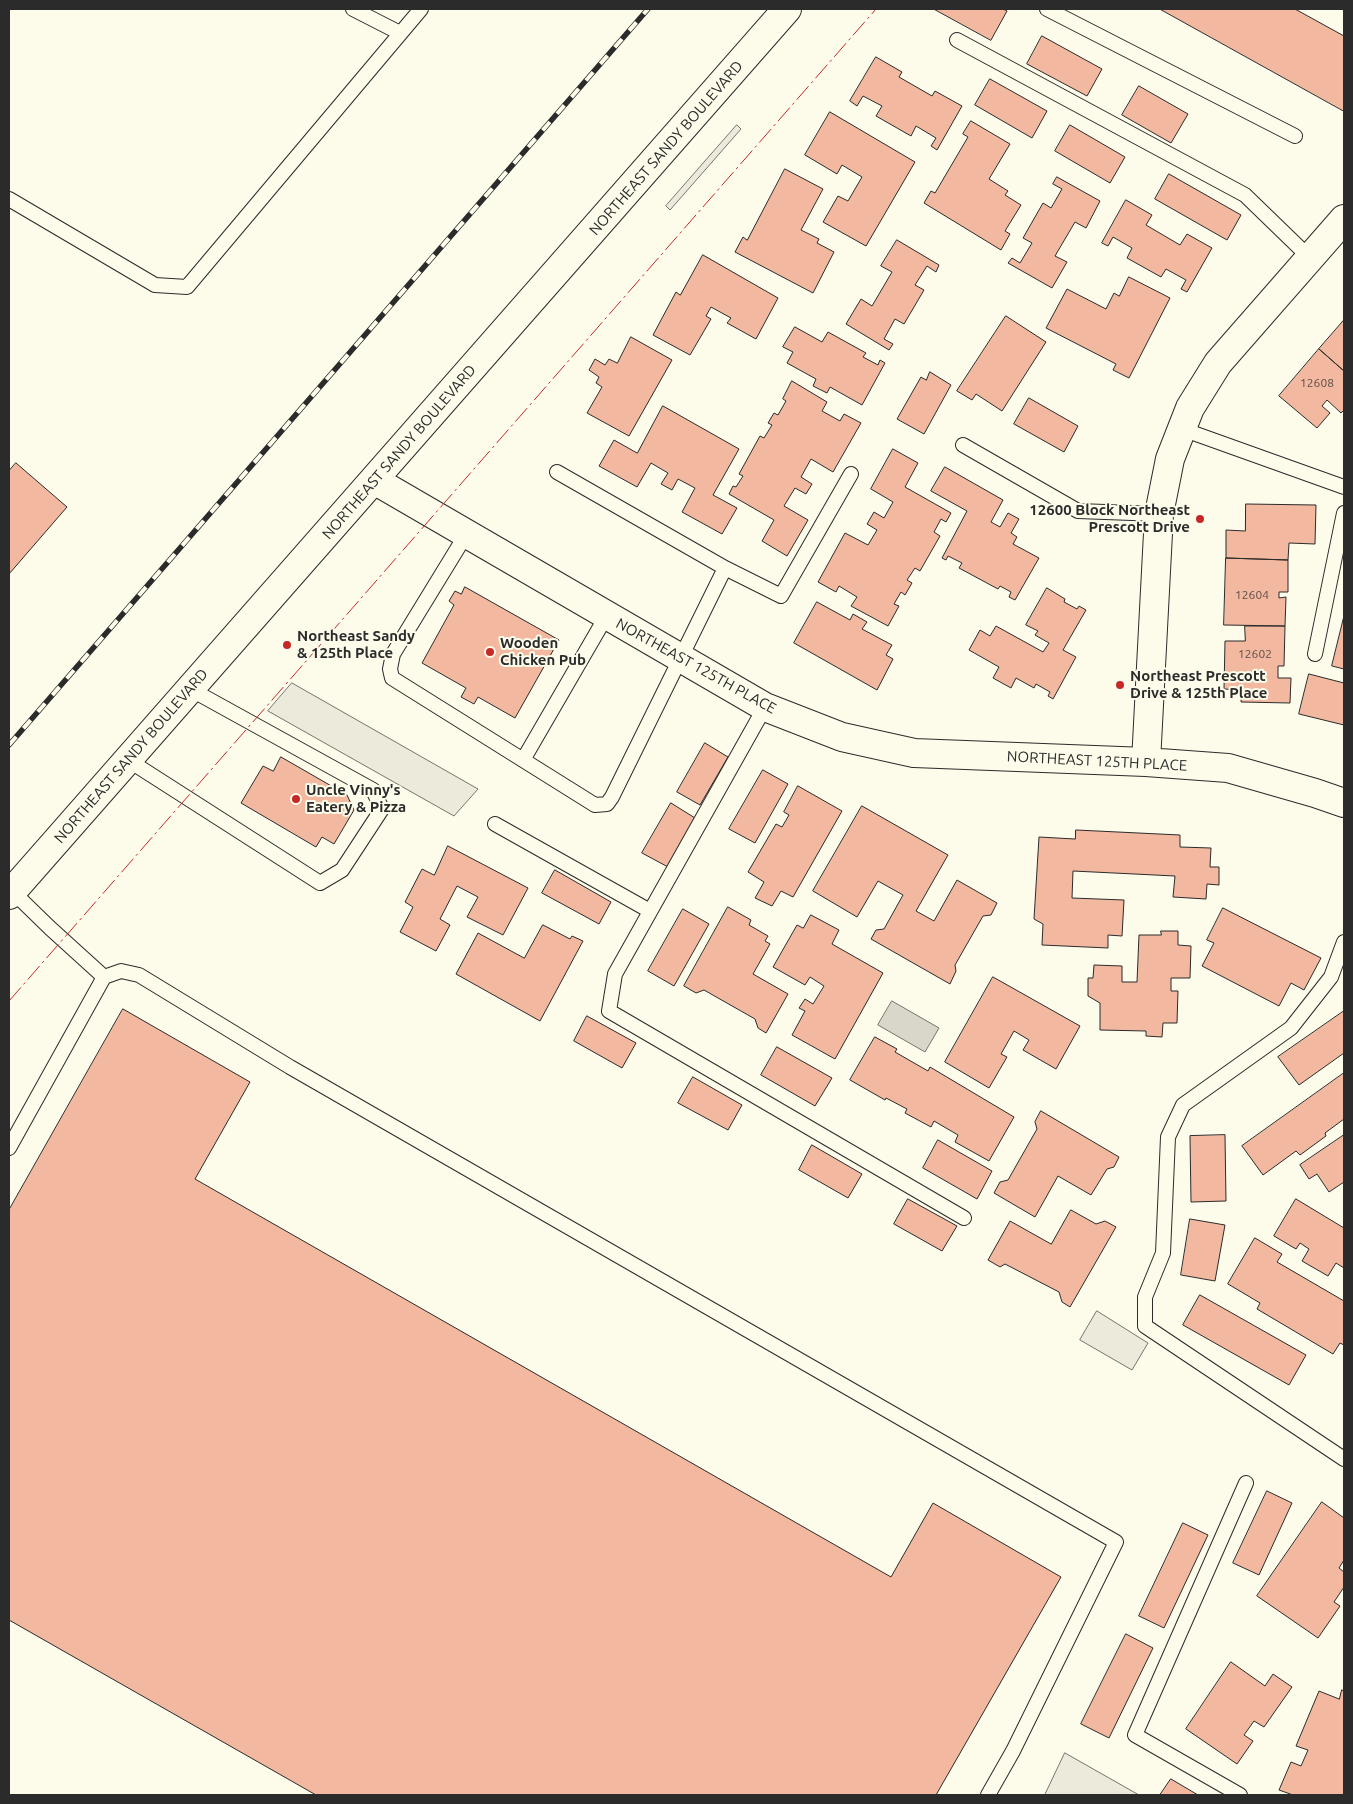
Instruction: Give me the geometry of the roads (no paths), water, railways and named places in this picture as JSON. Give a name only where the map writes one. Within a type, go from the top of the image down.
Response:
[{"type":"street","name":"NORTHEAST SANDY BOULEVARD","points":[[10,893],[788,9]]},
{"type":"street","points":[[1146,762],[1159,514],[1170,459],[1190,408],[1218,363],[1344,218]]},
{"type":"street","name":"NORTHEAST 125TH PLACE","points":[[374,480],[765,707],[842,737],[914,753],[1146,762],[1228,768],[1344,803]]},
{"type":"lane","points":[[353,9],[400,33]]},
{"type":"lane","points":[[9,199],[155,285],[187,287],[421,9]]},
{"type":"lane","points":[[1047,9],[1295,136]]},
{"type":"lane","points":[[957,40],[1245,195],[1310,258]]},
{"type":"lane","points":[[1182,429],[1344,487]]},
{"type":"lane","points":[[963,445],[1078,511],[1159,514]]},
{"type":"lane","points":[[557,472],[725,568],[781,596],[851,474]]},
{"type":"lane","points":[[1315,654],[1344,513]]},
{"type":"lane","points":[[468,533],[393,654],[390,668],[392,678],[595,805],[607,804],[612,797],[725,568]]},
{"type":"lane","points":[[523,760],[607,615]]},
{"type":"lane","points":[[128,760],[320,883],[342,870],[382,809],[372,790],[190,689]]},
{"type":"lane","points":[[765,707],[614,974],[609,1011],[964,1218]]},
{"type":"lane","points":[[495,824],[650,911]]},
{"type":"lane","points":[[10,893],[104,977]]},
{"type":"lane","points":[[1344,942],[1331,977],[1291,1028],[1183,1105],[1168,1137],[1163,1253],[1145,1297],[1145,1326],[1344,1459]]},
{"type":"lane","points":[[9,1148],[104,977],[121,971],[139,975],[290,1067],[1116,1542],[1013,1751],[988,1795]]},
{"type":"lane","points":[[1240,1795],[1134,1735],[1246,1482]]},
{"type":"railway","points":[[9,745],[648,9]]},
{"type":"place","name":"12600 Block Northeast Prescott Drive","points":[[1200,519]]},
{"type":"place","name":"Northeast Sandy & 125th Place","points":[[287,645]]},
{"type":"place","name":"Wooden Chicken Pub","points":[[490,652]]},
{"type":"place","name":"Northeast Prescott Drive & 125th Place","points":[[1120,685]]},
{"type":"place","name":"Uncle Vinny's Eatery & Pizza","points":[[296,799]]}]
